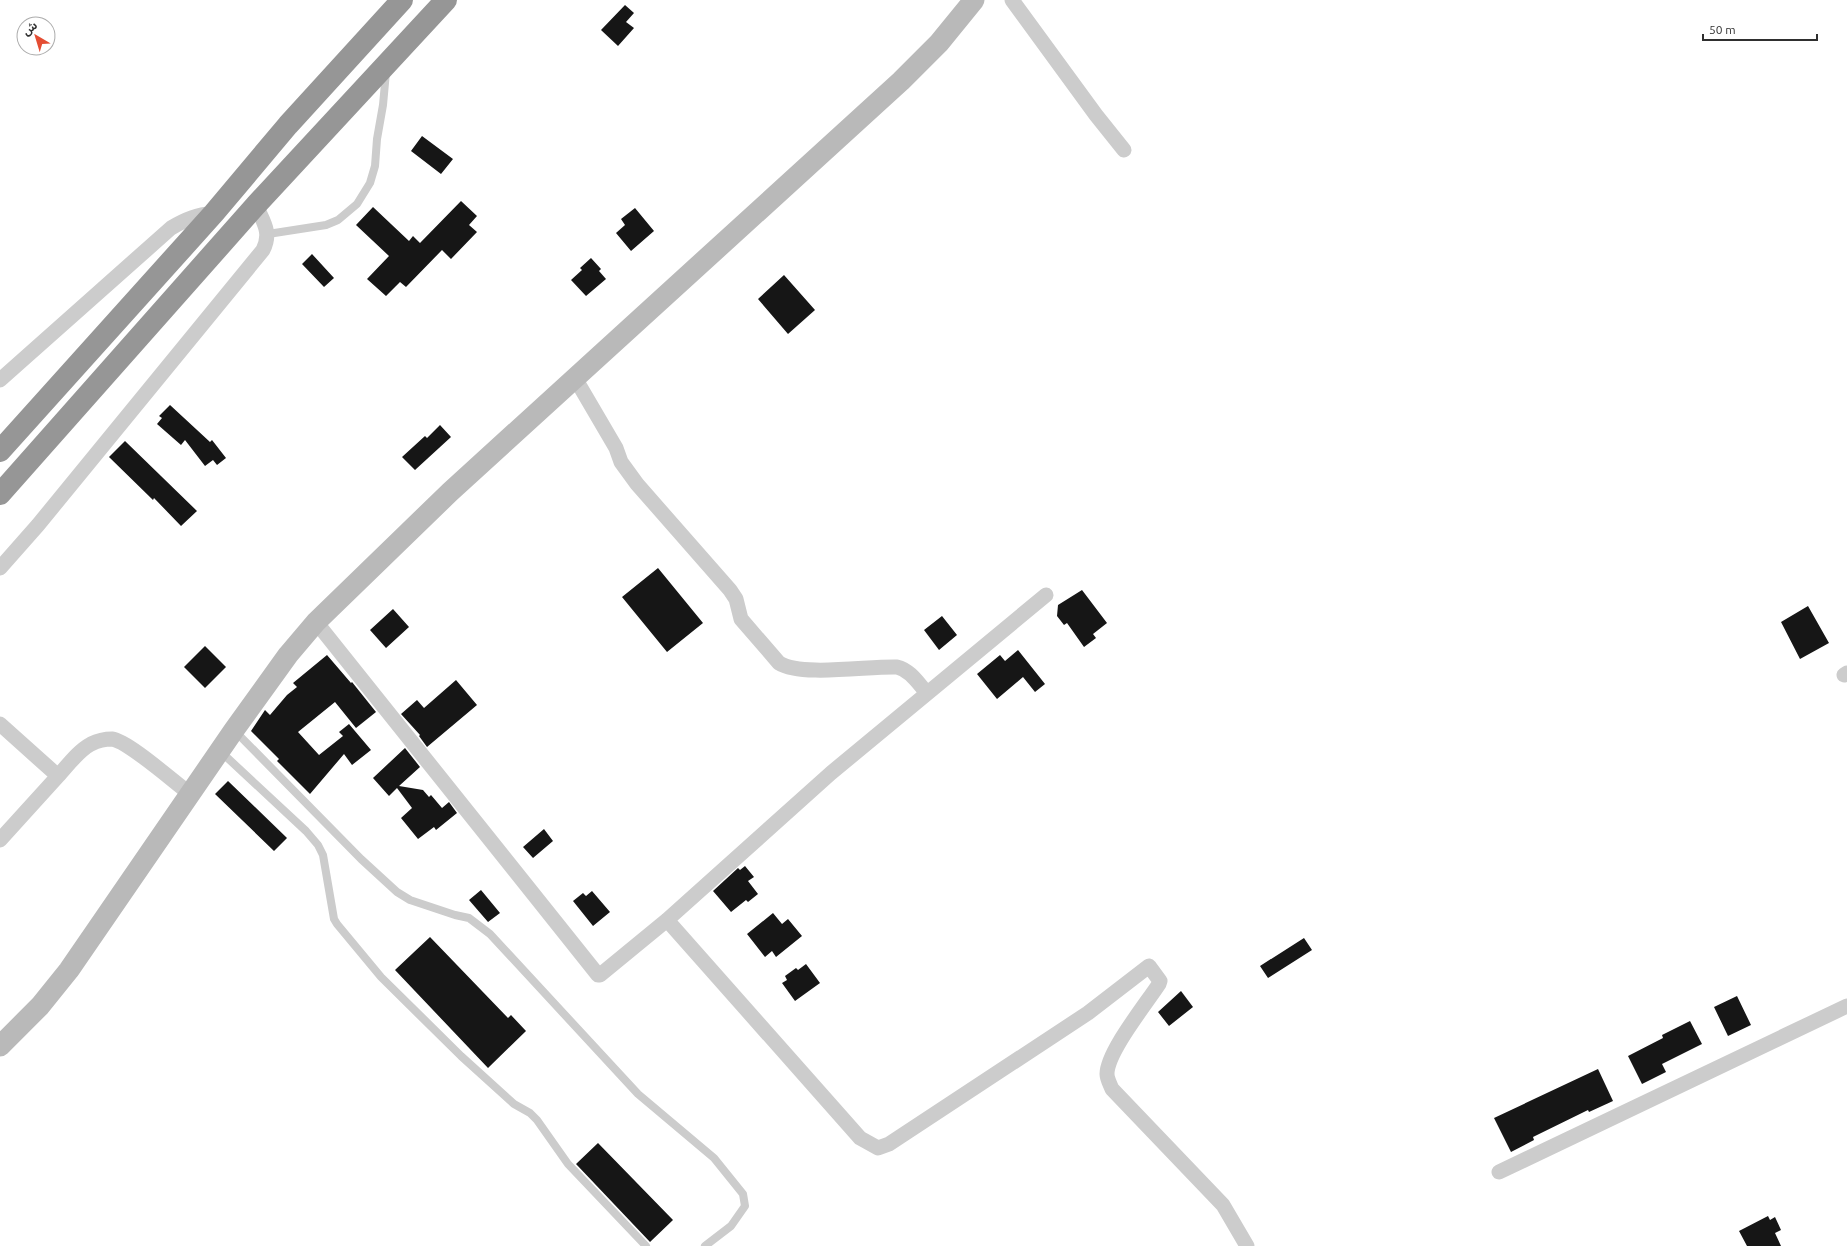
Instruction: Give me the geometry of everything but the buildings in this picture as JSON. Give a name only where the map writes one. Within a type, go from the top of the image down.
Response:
[{"type":"highway","points":[[0,451],[214,213],[288,126],[402,0]]},
{"type":"highway","points":[[0,494],[256,205],[446,0]]},
{"type":"street","points":[[0,1046],[40,1006],[69,970],[234,730],[288,655],[316,622],[439,503],[901,81],[939,43],[974,0]]},
{"type":"street","points":[[1012,0],[1096,115],[1124,150]]},
{"type":"street","points":[[0,568],[43,519],[252,265],[265,246],[268,234],[256,205]]},
{"type":"street","points":[[0,380],[171,228],[192,217],[214,213]]},
{"type":"street","points":[[576,378],[616,448],[617,456],[621,462],[637,484],[730,590],[736,599],[741,619],[779,663],[784,666],[810,669],[897,667],[904,669],[909,673],[927,693]]},
{"type":"street","points":[[316,622],[598,975],[667,920],[831,773],[1046,595]]},
{"type":"street","points":[[0,724],[58,776]]},
{"type":"street","points":[[0,840],[76,757],[91,744],[102,740],[113,739],[128,747],[189,794]]},
{"type":"street","points":[[667,920],[860,1138],[878,1148],[889,1144],[1088,1013],[1149,966],[1160,981],[1159,984],[1112,1054],[1106,1073],[1107,1078],[1112,1088],[1223,1205],[1247,1246]]},
{"type":"street","points":[[1499,1172],[1847,1006]]},
{"type":"lane","points":[[268,234],[326,225],[338,220],[357,204],[370,183],[375,166],[387,63]]},
{"type":"lane","points":[[234,730],[361,859],[397,892],[410,900],[455,915],[469,918],[490,934],[638,1094],[714,1158],[743,1194],[745,1206],[731,1226],[705,1246]]},
{"type":"lane","points":[[220,751],[306,831],[318,845],[323,855],[334,918],[381,977],[461,1056],[514,1104],[530,1113],[537,1120],[568,1164],[646,1246]]}]
